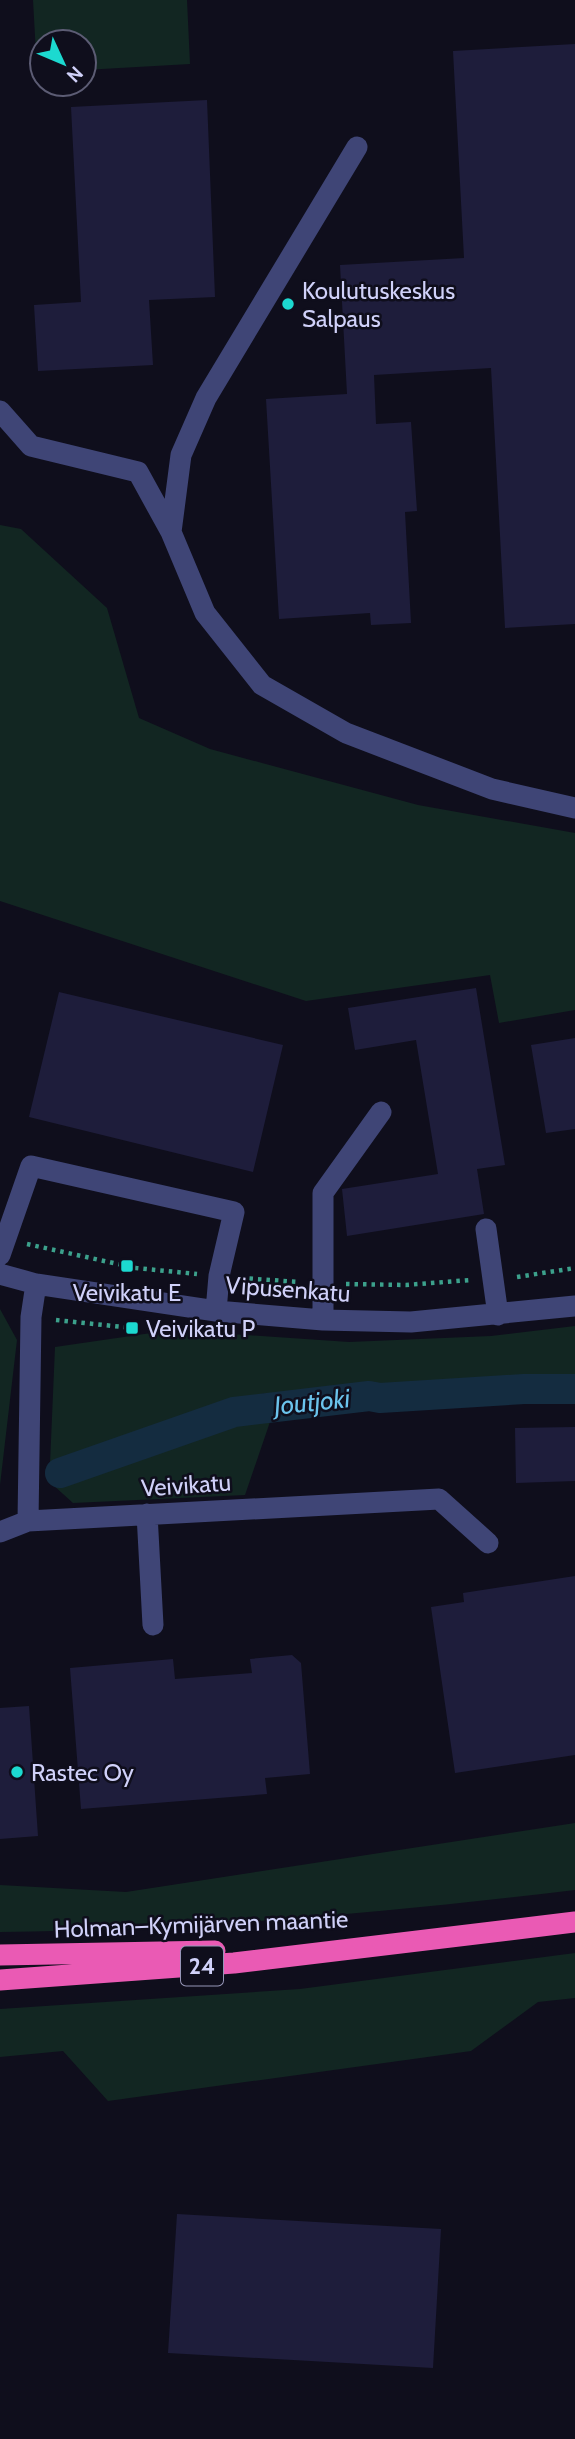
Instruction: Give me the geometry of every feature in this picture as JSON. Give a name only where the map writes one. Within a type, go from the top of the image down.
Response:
[{"type":"highway","name":"Holman–Kymijärven maantie","points":[[0,1980],[234,1964],[575,1923]]},
{"type":"highway","name":"Holman–Kymijärven maantie","points":[[0,1955],[153,1954],[403,1944]]},
{"type":"street","points":[[171,532],[181,455],[206,398],[357,147]]},
{"type":"street","points":[[0,411],[31,446],[138,472],[171,532],[205,613],[261,685],[346,733],[492,789],[575,808]]},
{"type":"street","points":[[323,1320],[323,1193],[381,1112]]},
{"type":"street","points":[[3,1246],[31,1166],[234,1212],[219,1276],[216,1311]]},
{"type":"street","points":[[486,1229],[498,1315]]},
{"type":"street","name":"Vipusenkatu","points":[[0,1274],[36,1284],[216,1311],[323,1320],[411,1322],[575,1306]]},
{"type":"street","points":[[28,1521],[31,1317],[36,1284]]},
{"type":"street","name":"Veivikatu","points":[[0,1532],[28,1521],[439,1499],[488,1542]]},
{"type":"street","points":[[147,1514],[153,1625]]},
{"type":"path","points":[[3,1246],[45,1250],[136,1268],[323,1283],[406,1285],[575,1268]]},
{"type":"path","points":[[31,1317],[132,1328]]},
{"type":"green space","points":[[33,0],[187,0],[190,64],[98,69],[98,28],[35,28]]},
{"type":"green space","points":[[0,525],[21,529],[107,608],[139,718],[210,749],[418,805],[575,833],[575,1010],[499,1023],[490,975],[306,1001],[0,901]]},
{"type":"green space","points":[[0,1309],[17,1340],[0,1485]]},
{"type":"green space","points":[[575,1326],[575,1378],[405,1383],[261,1394],[50,1464],[55,1347],[172,1330],[349,1342],[491,1336]]},
{"type":"green space","points":[[272,1416],[245,1495],[73,1503],[52,1484],[187,1433],[243,1419]]},
{"type":"green space","points":[[575,1823],[575,1890],[288,1919],[144,1928],[0,1932],[0,1885],[126,1892]]},
{"type":"green space","points":[[575,1953],[575,1998],[538,2002],[471,2051],[108,2101],[63,2051],[0,2057],[0,2009],[300,1989]]},
{"type":"building","points":[[575,44],[575,624],[505,628],[491,368],[374,375],[376,424],[411,422],[417,511],[405,512],[411,623],[371,625],[370,613],[279,619],[266,399],[347,394],[340,265],[464,258],[453,51]]},
{"type":"building","points":[[207,100],[215,297],[149,300],[153,365],[38,371],[34,305],[81,302],[71,107]]},
{"type":"building","points":[[476,988],[505,1165],[477,1169],[484,1214],[347,1236],[342,1189],[438,1174],[416,1040],[355,1050],[348,1008]]},
{"type":"building","points":[[59,992],[283,1045],[253,1172],[29,1117]]},
{"type":"building","points":[[575,1038],[575,1129],[546,1133],[531,1045]]},
{"type":"building","points":[[575,1427],[575,1481],[516,1483],[515,1428]]},
{"type":"building","points":[[575,1576],[575,1755],[455,1773],[431,1607],[464,1602],[463,1593]]},
{"type":"building","points":[[292,1655],[301,1663],[310,1774],[265,1778],[267,1794],[81,1809],[70,1668],[173,1659],[175,1679],[252,1673],[250,1659]]},
{"type":"building","name":"Rastec Oy","points":[[29,1706],[38,1836],[0,1839],[0,1708]]},
{"type":"building","points":[[177,2214],[441,2229],[433,2368],[168,2353]]},
{"type":"waterway","name":"Joutjoki","points":[[60,1473],[234,1412],[369,1396],[380,1398],[524,1389],[575,1389]]},
{"type":"place","name":"Koulutuskeskus Salpaus","points":[[288,304]]},
{"type":"place","name":"Veivikatu E","points":[[127,1266]]},
{"type":"place","name":"Veivikatu P","points":[[132,1328]]},
{"type":"place","name":"Rastec Oy","points":[[17,1772]]}]
